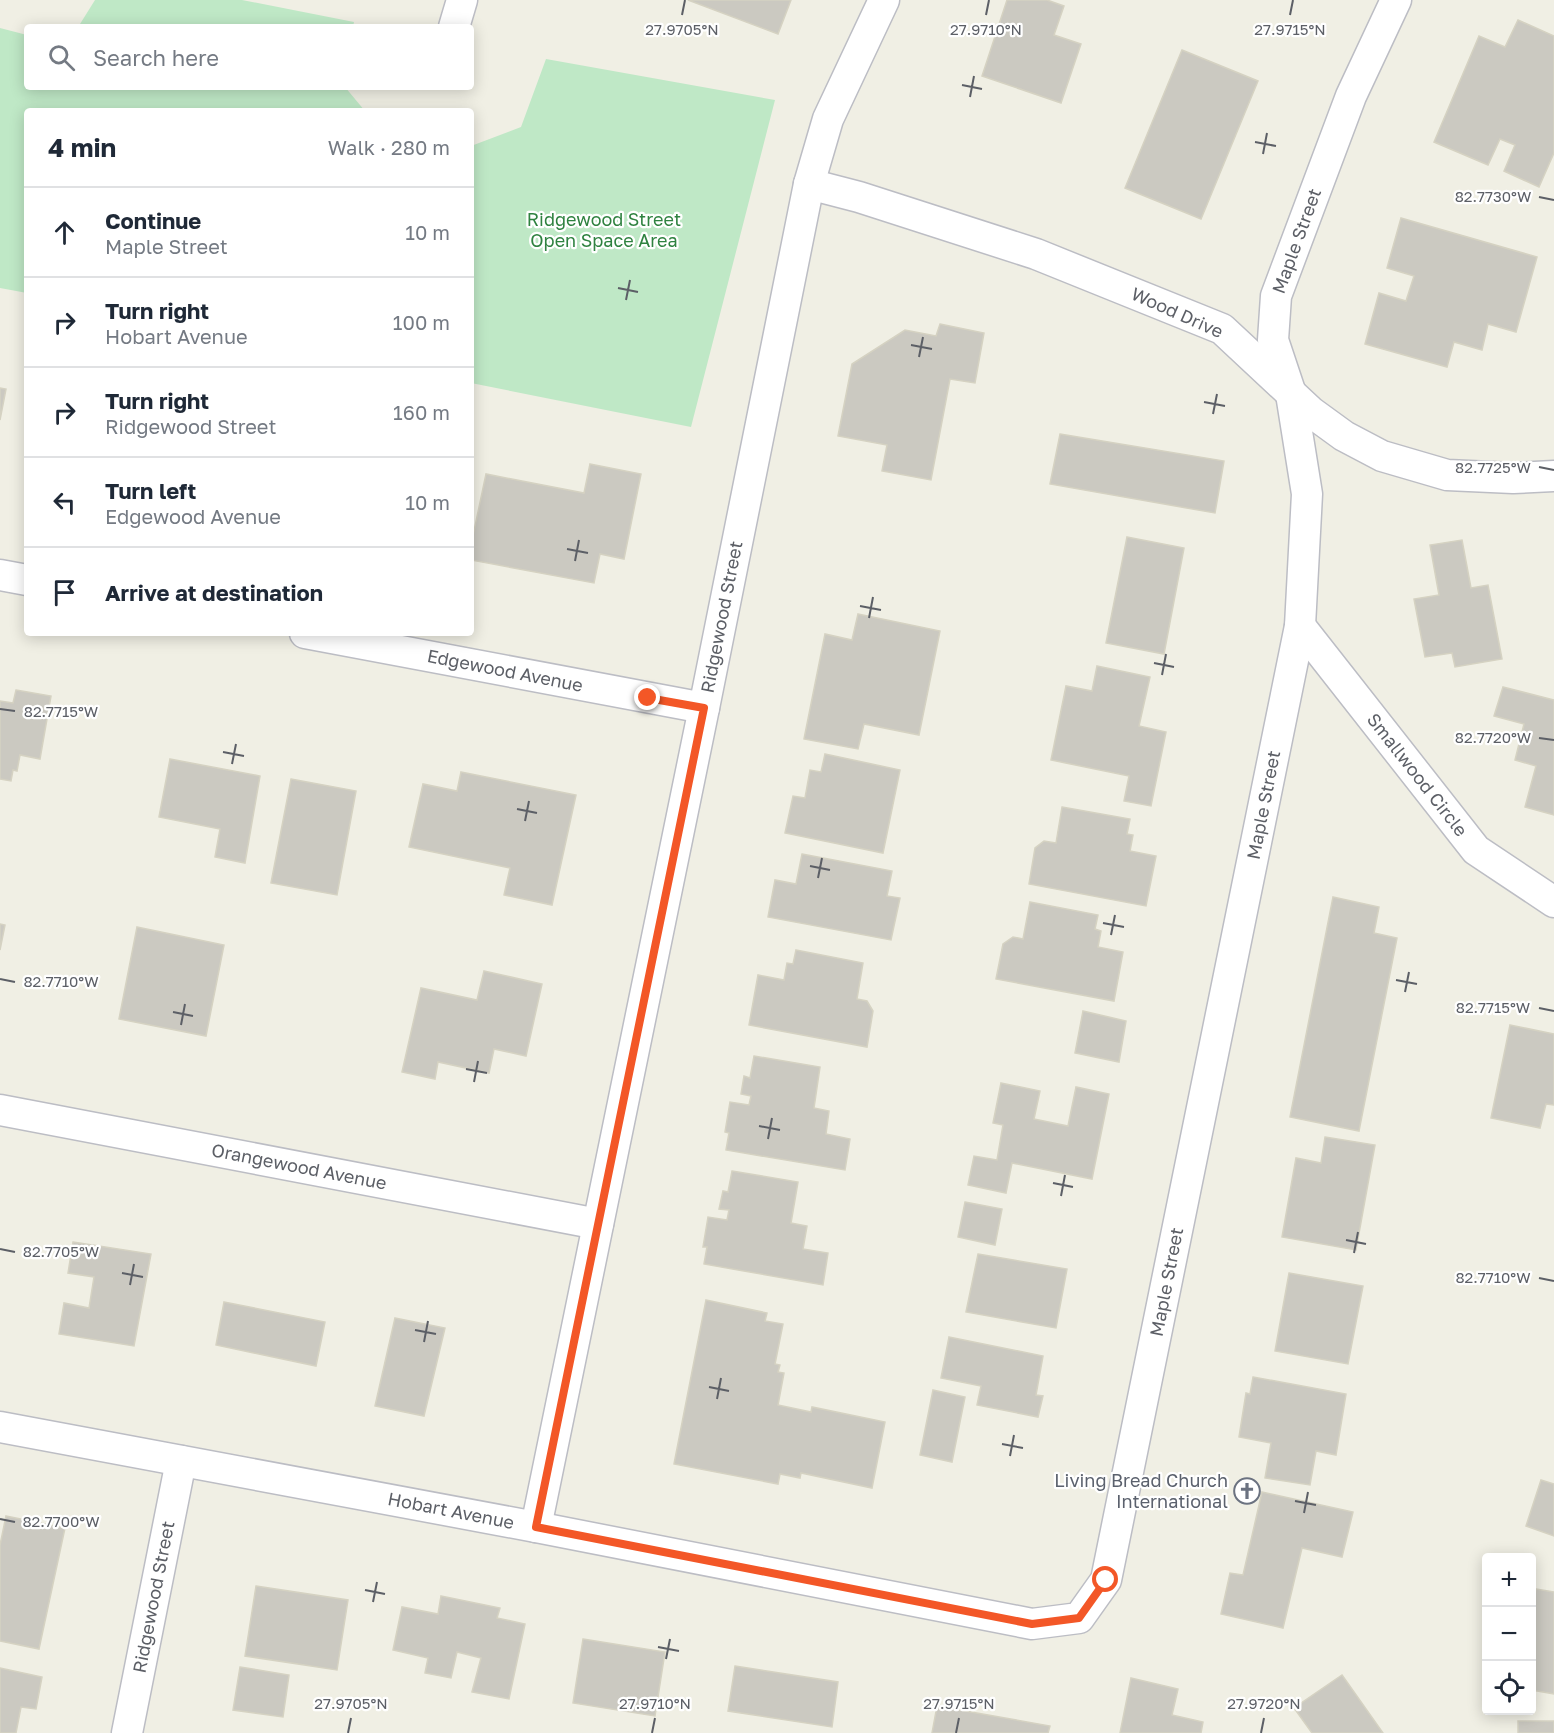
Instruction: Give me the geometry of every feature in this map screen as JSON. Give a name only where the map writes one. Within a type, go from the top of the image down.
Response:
[{"type":"street","points":[[455,24],[462,0]]},
{"type":"street","name":"Ridgewood Street","points":[[536,1527],[809,184],[828,119],[884,0]]},
{"type":"street","name":"Maple Street","points":[[1079,1618],[1106,1580],[1300,626],[1307,494],[1291,394],[1274,340],[1276,296],[1351,96],[1396,0]]},
{"type":"street","name":"Wood Drive","points":[[809,184],[859,197],[1036,254],[1222,329],[1311,412],[1344,436],[1382,456],[1447,475],[1513,478],[1554,476]]},
{"type":"street","points":[[0,575],[24,579]]},
{"type":"street","name":"Smallwood Circle","points":[[1300,626],[1476,850],[1554,902]]},
{"type":"street","name":"Edgewood Avenue","points":[[321,636],[704,708]]},
{"type":"street","name":"Orangewood Avenue","points":[[0,1110],[598,1224]]},
{"type":"street","name":"Hobart Avenue","points":[[0,1427],[536,1527],[1032,1624],[1079,1618]]},
{"type":"street","name":"Ridgewood Street","points":[[127,1733],[181,1461]]},
{"type":"green space","points":[[95,0],[242,0],[354,22],[354,24],[80,24]]},
{"type":"green space","points":[[0,28],[24,34],[24,90],[348,90],[362,108],[24,108],[24,292],[0,288]]},
{"type":"green space","name":"Ridgewood Street Open Space Area","points":[[546,59],[775,100],[691,427],[474,384],[474,145],[521,127]]},
{"type":"building","points":[[688,0],[791,0],[778,34]]},
{"type":"building","points":[[1007,0],[1047,0],[1064,6],[1054,35],[1081,44],[1061,103],[982,76]]},
{"type":"building","points":[[1518,20],[1554,36],[1554,153],[1539,187],[1504,171],[1515,145],[1500,139],[1488,165],[1434,142],[1479,36],[1505,47]]},
{"type":"building","points":[[1182,50],[1258,81],[1201,219],[1125,188]]},
{"type":"building","points":[[1401,218],[1537,257],[1516,332],[1488,324],[1482,350],[1454,342],[1447,367],[1365,344],[1379,293],[1406,301],[1414,276],[1387,268]]},
{"type":"building","points":[[940,324],[984,333],[975,383],[950,379],[931,480],[882,471],[887,445],[838,436],[852,364],[905,330],[936,336]]},
{"type":"building","points":[[0,388],[6,389],[0,420]]},
{"type":"building","points":[[1060,434],[1224,461],[1215,513],[1050,484]]},
{"type":"building","points":[[590,464],[641,474],[624,559],[600,554],[594,583],[474,561],[474,531],[486,474],[584,493]]},
{"type":"building","points":[[1127,537],[1184,548],[1164,654],[1106,643]]},
{"type":"building","points":[[1462,540],[1471,588],[1488,585],[1502,659],[1455,667],[1452,653],[1425,657],[1414,599],[1439,595],[1430,545]]},
{"type":"building","points":[[858,614],[940,631],[919,735],[864,724],[858,749],[804,739],[825,634],[852,640]]},
{"type":"building","points":[[1097,666],[1150,677],[1139,726],[1166,732],[1151,806],[1124,801],[1129,776],[1051,760],[1066,686],[1092,691]]},
{"type":"building","points":[[1503,687],[1554,700],[1554,815],[1525,807],[1536,766],[1515,760],[1524,724],[1494,716]]},
{"type":"building","points":[[16,690],[51,696],[40,759],[20,755],[17,771],[13,770],[11,781],[0,779],[0,701],[13,703]]},
{"type":"building","points":[[825,754],[900,770],[883,853],[785,833],[793,796],[805,798],[810,770],[821,772]]},
{"type":"building","points":[[170,759],[260,776],[245,863],[215,857],[220,829],[159,817]]},
{"type":"building","points":[[461,772],[576,795],[552,905],[504,895],[510,868],[409,847],[423,784],[457,791]]},
{"type":"building","points":[[291,779],[356,791],[337,895],[271,883]]},
{"type":"building","points":[[1062,807],[1130,819],[1127,834],[1133,835],[1130,851],[1156,856],[1146,906],[1029,884],[1035,848],[1044,841],[1056,843]]},
{"type":"building","points":[[802,854],[892,871],[887,896],[900,898],[891,940],[768,917],[775,880],[796,884]]},
{"type":"building","points":[[1333,897],[1379,907],[1374,933],[1397,938],[1359,1131],[1290,1117]]},
{"type":"building","points":[[1030,902],[1098,915],[1095,929],[1101,931],[1098,947],[1123,952],[1114,1001],[996,979],[1003,944],[1013,937],[1023,939]]},
{"type":"building","points":[[0,924],[5,925],[0,950]]},
{"type":"building","points":[[137,927],[224,945],[206,1036],[119,1019]]},
{"type":"building","points":[[796,950],[863,963],[857,999],[867,1001],[873,1011],[867,1047],[749,1025],[758,975],[784,980],[787,963],[793,964]]},
{"type":"building","points":[[484,971],[542,984],[526,1056],[494,1049],[489,1073],[438,1062],[435,1079],[402,1072],[421,988],[477,1000]]},
{"type":"building","points":[[1083,1011],[1126,1021],[1119,1062],[1075,1053]]},
{"type":"building","points":[[1510,1025],[1554,1034],[1554,1105],[1546,1104],[1540,1128],[1491,1118]]},
{"type":"building","points":[[754,1056],[820,1067],[814,1108],[829,1111],[826,1134],[850,1139],[845,1170],[726,1150],[729,1133],[725,1132],[730,1102],[749,1105],[751,1096],[741,1094],[744,1076],[750,1078]]},
{"type":"building","points":[[1001,1083],[1040,1091],[1034,1119],[1068,1126],[1076,1087],[1109,1094],[1092,1179],[1012,1163],[1006,1193],[968,1185],[974,1156],[997,1160],[1003,1125],[993,1123]]},
{"type":"building","points":[[1325,1137],[1375,1145],[1356,1250],[1282,1237],[1296,1158],[1321,1163]]},
{"type":"building","points":[[732,1171],[798,1182],[791,1223],[807,1226],[803,1249],[828,1253],[823,1285],[704,1264],[707,1247],[703,1247],[708,1217],[727,1220],[729,1210],[719,1209],[723,1191],[728,1192]]},
{"type":"building","points":[[965,1202],[1002,1209],[995,1245],[958,1237]]},
{"type":"building","points":[[73,1242],[151,1254],[134,1346],[59,1334],[64,1303],[89,1308],[94,1277],[68,1273]]},
{"type":"building","points":[[978,1254],[1067,1269],[1056,1328],[966,1312]]},
{"type":"building","points":[[1289,1273],[1363,1286],[1348,1364],[1275,1351]]},
{"type":"building","points":[[706,1300],[767,1313],[765,1321],[783,1324],[775,1364],[780,1365],[778,1372],[784,1373],[778,1405],[811,1412],[812,1407],[885,1422],[872,1488],[801,1473],[800,1478],[780,1474],[778,1484],[674,1464]]},
{"type":"building","points":[[224,1302],[325,1322],[316,1366],[216,1345]]},
{"type":"building","points":[[395,1318],[445,1328],[424,1416],[375,1406]]},
{"type":"building","points":[[949,1337],[1043,1356],[1036,1395],[1043,1396],[1038,1417],[977,1405],[981,1386],[941,1378]]},
{"type":"building","points":[[1253,1377],[1346,1394],[1336,1455],[1316,1451],[1310,1485],[1265,1478],[1271,1443],[1239,1437],[1246,1393],[1250,1394]]},
{"type":"building","points":[[933,1390],[965,1397],[952,1462],[920,1455]]},
{"type":"building","points":[[1541,1480],[1554,1484],[1554,1536],[1526,1526]]},
{"type":"building","points":[[1262,1492],[1353,1512],[1342,1557],[1302,1548],[1283,1628],[1221,1614],[1230,1573],[1243,1575]]},
{"type":"building","points":[[6,1516],[65,1528],[39,1649],[0,1641],[0,1545]]},
{"type":"building","points":[[256,1586],[348,1600],[337,1670],[245,1656]]},
{"type":"building","points":[[1536,1589],[1554,1592],[1554,1694],[1536,1691]]},
{"type":"building","points":[[441,1596],[500,1608],[497,1618],[525,1624],[509,1699],[472,1692],[481,1658],[457,1652],[451,1678],[425,1673],[428,1658],[393,1650],[402,1607],[438,1614]]},
{"type":"building","points":[[583,1639],[665,1652],[655,1716],[573,1703]]},
{"type":"building","points":[[735,1666],[838,1682],[832,1727],[728,1711]]},
{"type":"building","points":[[240,1667],[289,1675],[283,1717],[233,1710]]},
{"type":"building","points":[[0,1668],[42,1677],[36,1709],[21,1707],[16,1733],[0,1733]]},
{"type":"building","points":[[1342,1675],[1383,1733],[1312,1733],[1294,1708]]},
{"type":"building","points":[[1131,1678],[1178,1689],[1172,1715],[1203,1722],[1201,1733],[1120,1733]]},
{"type":"building","points":[[937,1706],[1050,1726],[1048,1733],[932,1733]]},
{"type":"building","points":[[1518,1721],[1554,1721],[1554,1733],[1518,1733]]},
{"type":"place","name":"Living Bread Church International","points":[[1247,1491]]},
{"type":"route","points":[[648,698],[704,708],[536,1527],[1032,1624],[1079,1618],[1106,1580]]}]
